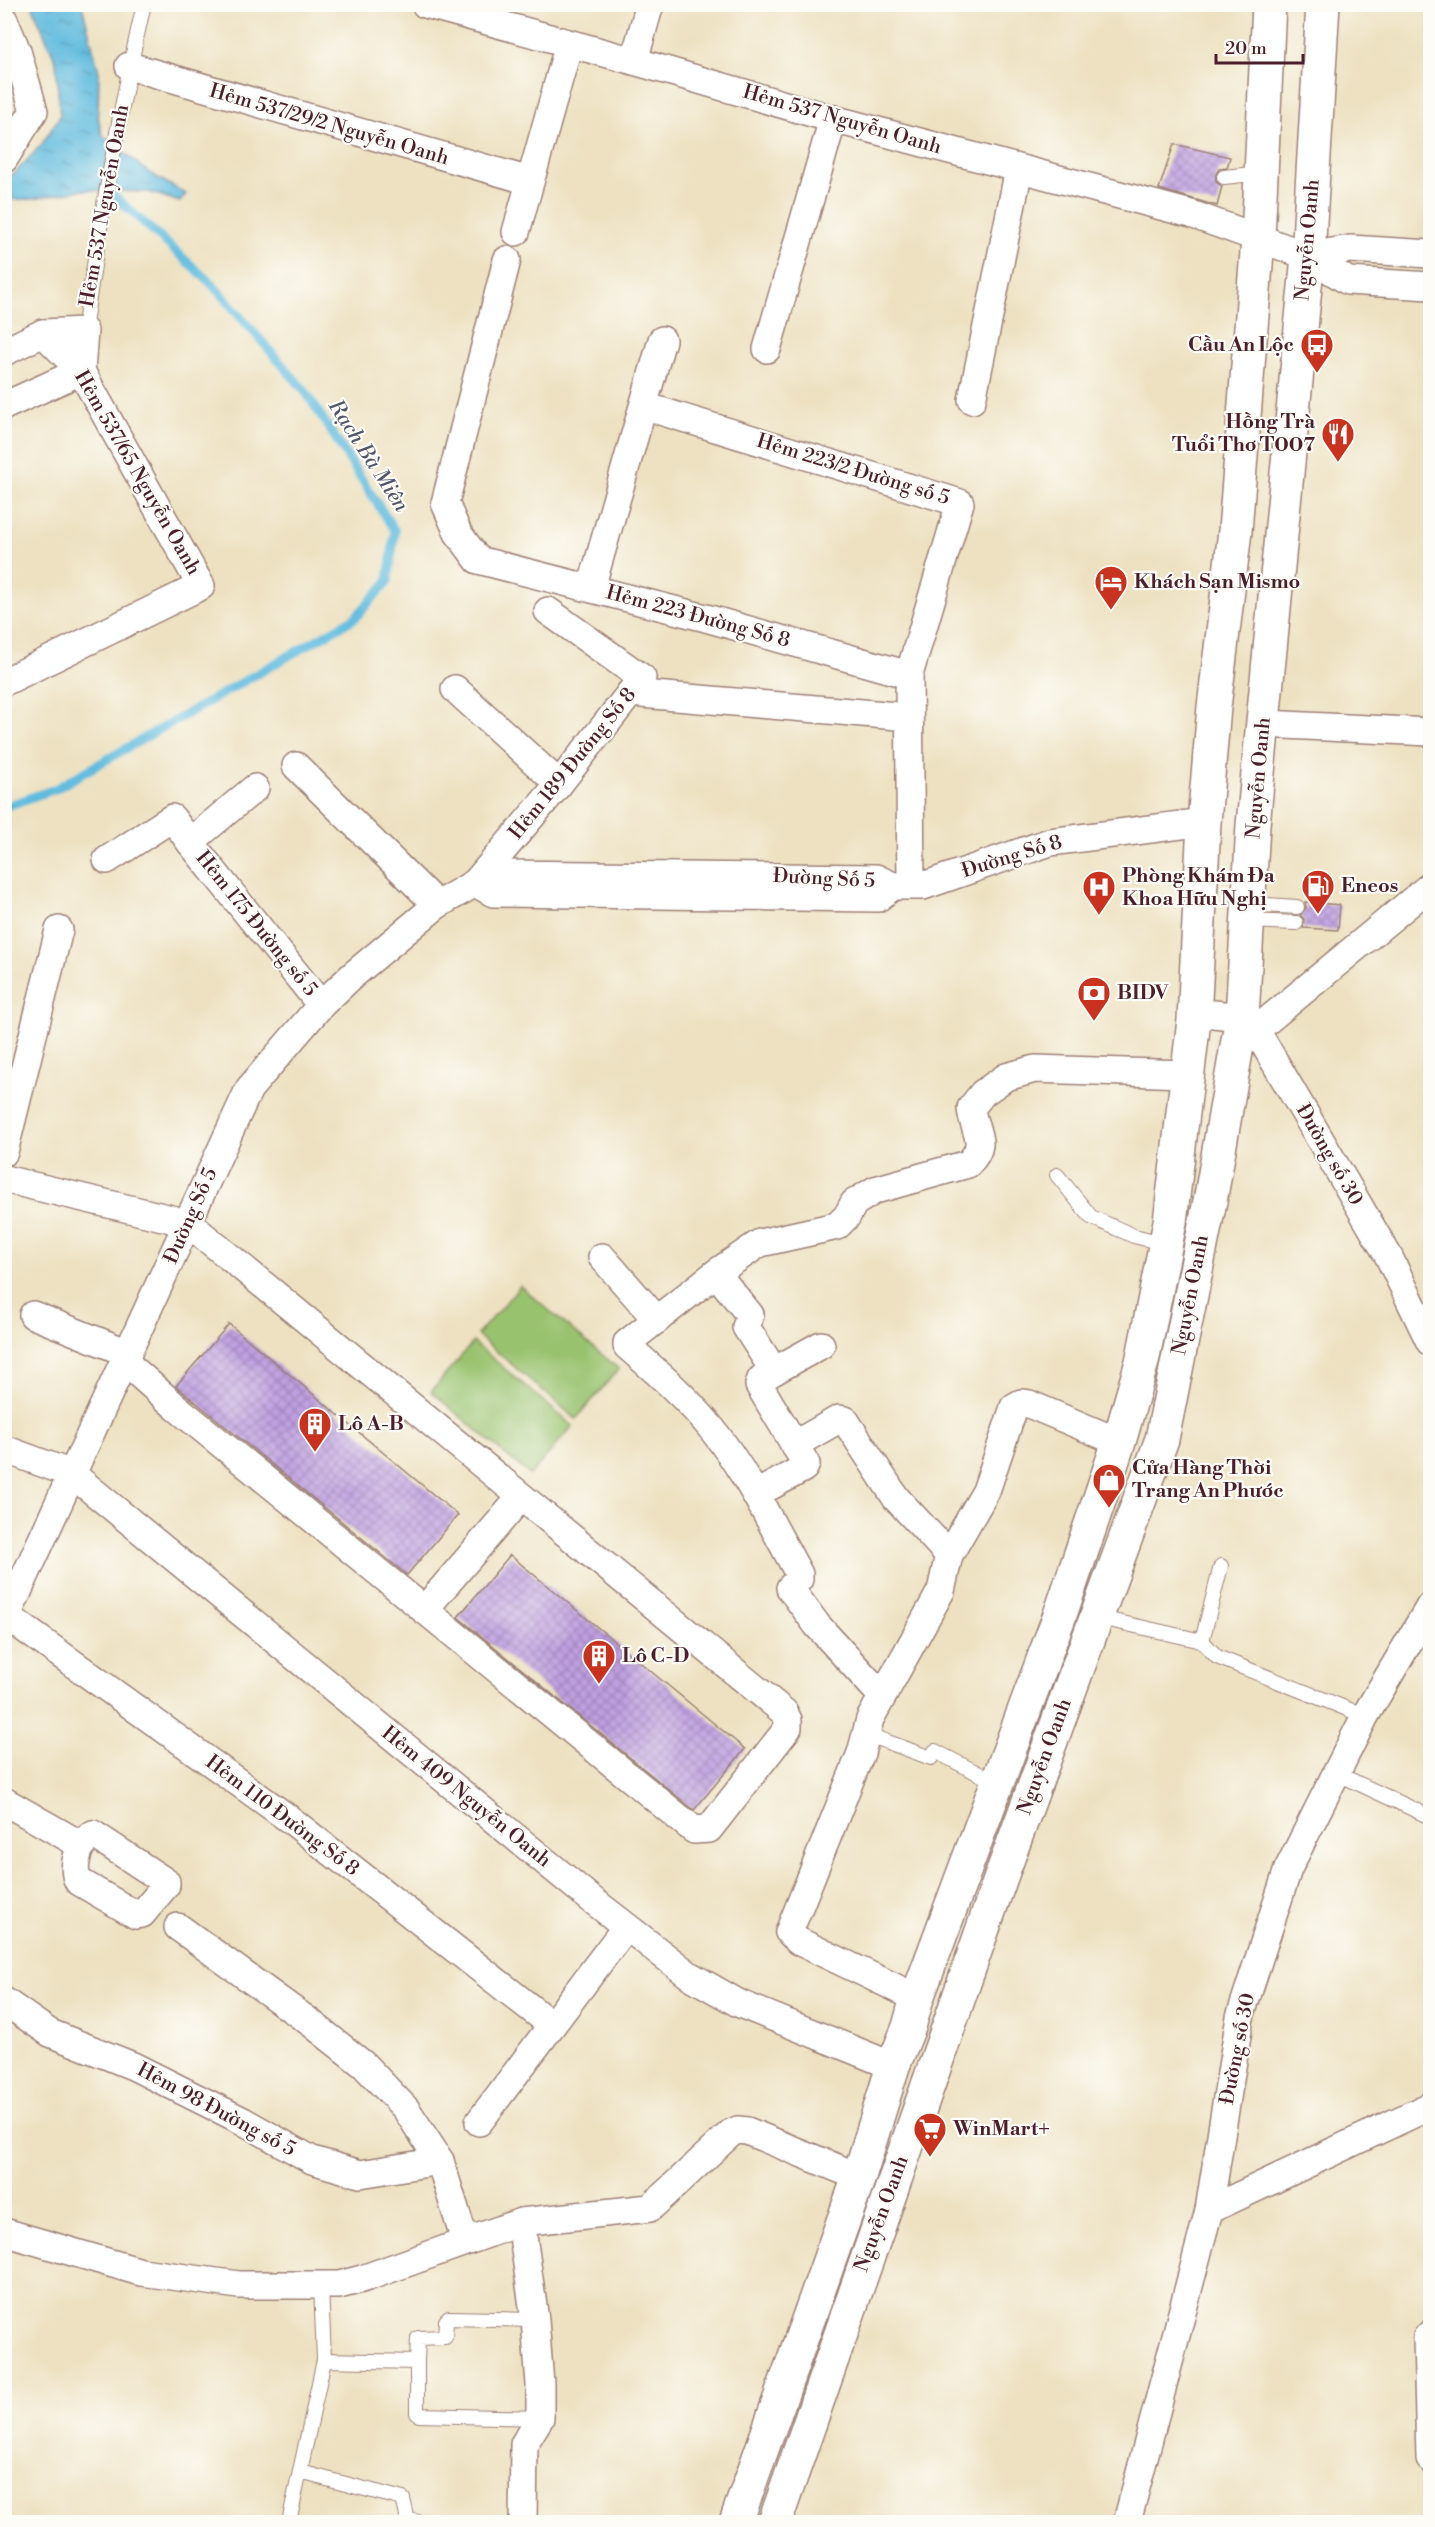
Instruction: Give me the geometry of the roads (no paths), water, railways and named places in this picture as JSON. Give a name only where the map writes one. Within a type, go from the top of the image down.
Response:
[{"type":"main road","name":"Nguyễn Oanh","points":[[736,2523],[859,2177],[893,2066],[909,2027],[917,1998],[1061,1612],[1119,1442],[1142,1362],[1173,1199],[1194,1012],[1204,822],[1214,707],[1235,531],[1258,239],[1269,4]]},
{"type":"main road","name":"Nguyễn Oanh","points":[[775,2523],[997,1888],[1162,1439],[1249,1023],[1248,912],[1253,825],[1308,256],[1323,4]]},
{"type":"main road","points":[[1204,822],[1253,825]]},
{"type":"street","name":"Hẻm 537 Nguyễn Oanh","points":[[425,4],[1019,169],[1193,208],[1258,239],[1308,256],[1348,281],[1431,286]]},
{"type":"street","points":[[634,61],[650,4]]},
{"type":"street","points":[[4,20],[17,51],[34,111],[7,158],[4,159]]},
{"type":"street","points":[[516,232],[569,44]]},
{"type":"street","name":"Hẻm 537/29/2 Nguyễn Oanh","points":[[128,74],[530,181]]},
{"type":"street","points":[[767,349],[833,119]]},
{"type":"street","points":[[972,400],[1019,169]]},
{"type":"street","points":[[1308,256],[1350,249],[1431,254]]},
{"type":"street","name":"Hẻm 223 Đường Số 8","points":[[507,260],[445,503],[459,532],[478,560],[591,588],[909,675]]},
{"type":"street","name":"Hẻm 537 Nguyễn Oanh","points":[[4,352],[43,333],[84,331],[81,370]]},
{"type":"street","name":"Hẻm 537/65 Nguyễn Oanh","points":[[4,682],[201,586],[81,370],[43,333]]},
{"type":"street","points":[[591,588],[662,340]]},
{"type":"street","points":[[4,406],[81,370]]},
{"type":"street","name":"Hẻm 223/2 Đường số 5","points":[[644,406],[960,503],[909,675]]},
{"type":"street","name":"Hẻm 189 Đường Số 8","points":[[475,883],[559,784],[642,678],[548,611]]},
{"type":"street","points":[[902,885],[909,675]]},
{"type":"street","points":[[455,689],[559,784]]},
{"type":"street","points":[[630,693],[909,717]]},
{"type":"street","points":[[1264,724],[1431,732]]},
{"type":"street","points":[[296,766],[437,904]]},
{"type":"street","name":"Hẻm 175 Đường số 5","points":[[190,843],[255,788]]},
{"type":"street","name":"Hẻm 175 Đường số 5","points":[[107,860],[172,818],[321,1005]]},
{"type":"street","name":"Đường Số 8","points":[[902,885],[923,886],[1050,842],[1204,822]]},
{"type":"street","name":"Đường Số 5","points":[[6,1619],[249,1089],[321,1005],[352,975],[437,904],[475,883],[494,893],[879,898],[902,885]]},
{"type":"street","points":[[1194,1012],[1249,1023],[1431,886]]},
{"type":"street","points":[[4,1152],[59,930]]},
{"type":"street","name":"Đường số 30","points":[[1249,1023],[1389,1257],[1431,1342]]},
{"type":"street","points":[[882,1696],[817,1625],[790,1587],[799,1579],[799,1574],[756,1494],[713,1430],[673,1387],[627,1346],[629,1340],[716,1273],[760,1243],[837,1226],[847,1216],[854,1203],[875,1190],[968,1164],[978,1153],[980,1139],[970,1108],[982,1093],[1006,1077],[1035,1070],[1186,1074]]},
{"type":"street","points":[[4,1179],[188,1223],[784,1712],[788,1720],[788,1728],[709,1828],[694,1830],[424,1610],[126,1357],[33,1315]]},
{"type":"street","points":[[602,1257],[657,1320]]},
{"type":"street","points":[[716,1273],[750,1315],[746,1327],[774,1371]]},
{"type":"street","points":[[756,1494],[806,1466],[759,1385],[761,1379],[821,1346]]},
{"type":"street","points":[[917,1998],[798,1941],[789,1932],[793,1919],[824,1851],[864,1743],[870,1719],[941,1591],[949,1555],[986,1491],[1014,1407],[1021,1403],[1029,1404],[1119,1442]]},
{"type":"street","points":[[794,1445],[839,1419],[845,1420],[896,1498],[949,1555]]},
{"type":"street","name":"Hẻm 409 Nguyễn Oanh","points":[[4,1449],[72,1474],[626,1927],[689,1975],[738,2003],[893,2066]]},
{"type":"street","points":[[424,1610],[521,1497]]},
{"type":"street","name":"Đường số 30","points":[[1127,2523],[1209,2210],[1240,2017],[1288,1869],[1365,1716],[1431,1606]]},
{"type":"street","name":"Hẻm 110 Đường Số 8","points":[[6,1619],[292,1821],[552,2025]]},
{"type":"street","points":[[4,1801],[81,1845]]},
{"type":"street","points":[[178,1927],[311,2023],[364,2065],[406,2109],[440,2161],[465,2241]]},
{"type":"street","points":[[479,2122],[626,1927]]},
{"type":"street","name":"Hẻm 98 Đường số 5","points":[[4,2001],[50,2033],[133,2066],[243,2121],[312,2160],[360,2174],[440,2161]]},
{"type":"street","points":[[1209,2210],[1431,2106]]},
{"type":"street","points":[[4,2232],[141,2272],[239,2285],[330,2285],[362,2279],[521,2222],[650,2208],[731,2133],[738,2130],[747,2131],[859,2177]]},
{"type":"street","points":[[521,2222],[535,2320],[540,2384],[540,2418],[524,2444],[523,2523]]},
{"type":"street","points":[[1431,2334],[1427,2337],[1431,2459]]},
{"type":"lane","name":"Hẻm 537 Nguyễn Oanh","points":[[84,331],[98,235],[128,74],[144,4]]},
{"type":"lane","points":[[1224,177],[1262,173]]},
{"type":"lane","points":[[1248,912],[1297,907]]},
{"type":"lane","points":[[1248,912],[1296,924]]},
{"type":"lane","points":[[1057,1175],[1091,1217],[1134,1236],[1166,1244]]},
{"type":"lane","points":[[1202,1641],[1221,1566]]},
{"type":"lane","points":[[1096,1617],[1202,1641],[1218,1657],[1365,1716]]},
{"type":"lane","points":[[864,1743],[931,1758],[935,1751],[997,1784]]},
{"type":"lane","points":[[1336,1773],[1431,1817]]},
{"type":"lane","points":[[289,2523],[324,2360],[330,2285]]},
{"type":"lane","points":[[535,2320],[449,2318],[446,2321],[445,2337],[418,2338],[419,2415],[540,2418]]},
{"type":"lane","points":[[324,2360],[417,2362]]},
{"type":"lane","points":[[300,2472],[403,2499],[408,2520],[419,2523]]},
{"type":"water","points":[[32,5],[82,5],[99,72],[98,116],[102,135],[148,172],[186,194],[180,202],[149,192],[81,190],[33,199],[5,200],[5,176],[15,173],[42,144],[60,116],[56,62]]},
{"type":"waterway","name":"Rạch Bà Miên","points":[[4,807],[55,789],[355,618],[388,581],[395,531],[305,391],[211,283],[103,186]]},
{"type":"place","name":"Cầu An Lộc","points":[[1317,374]]},
{"type":"place","name":"Hồng Trà Tuổi Thơ T007","points":[[1338,463]]},
{"type":"place","name":"Khách Sạn Mismo","points":[[1111,611]]},
{"type":"place","name":"Eneos","points":[[1318,915]]},
{"type":"place","name":"Phòng Khám Đa Khoa Hữu Nghị","points":[[1099,916]]},
{"type":"place","name":"BIDV","points":[[1094,1022]]},
{"type":"place","name":"Lô A-B","points":[[315,1453]]},
{"type":"place","name":"Cửa Hàng Thời Trang An Phước","points":[[1109,1509]]},
{"type":"place","name":"Lô C-D","points":[[599,1685]]},
{"type":"place","name":"WinMart+","points":[[930,2158]]}]
